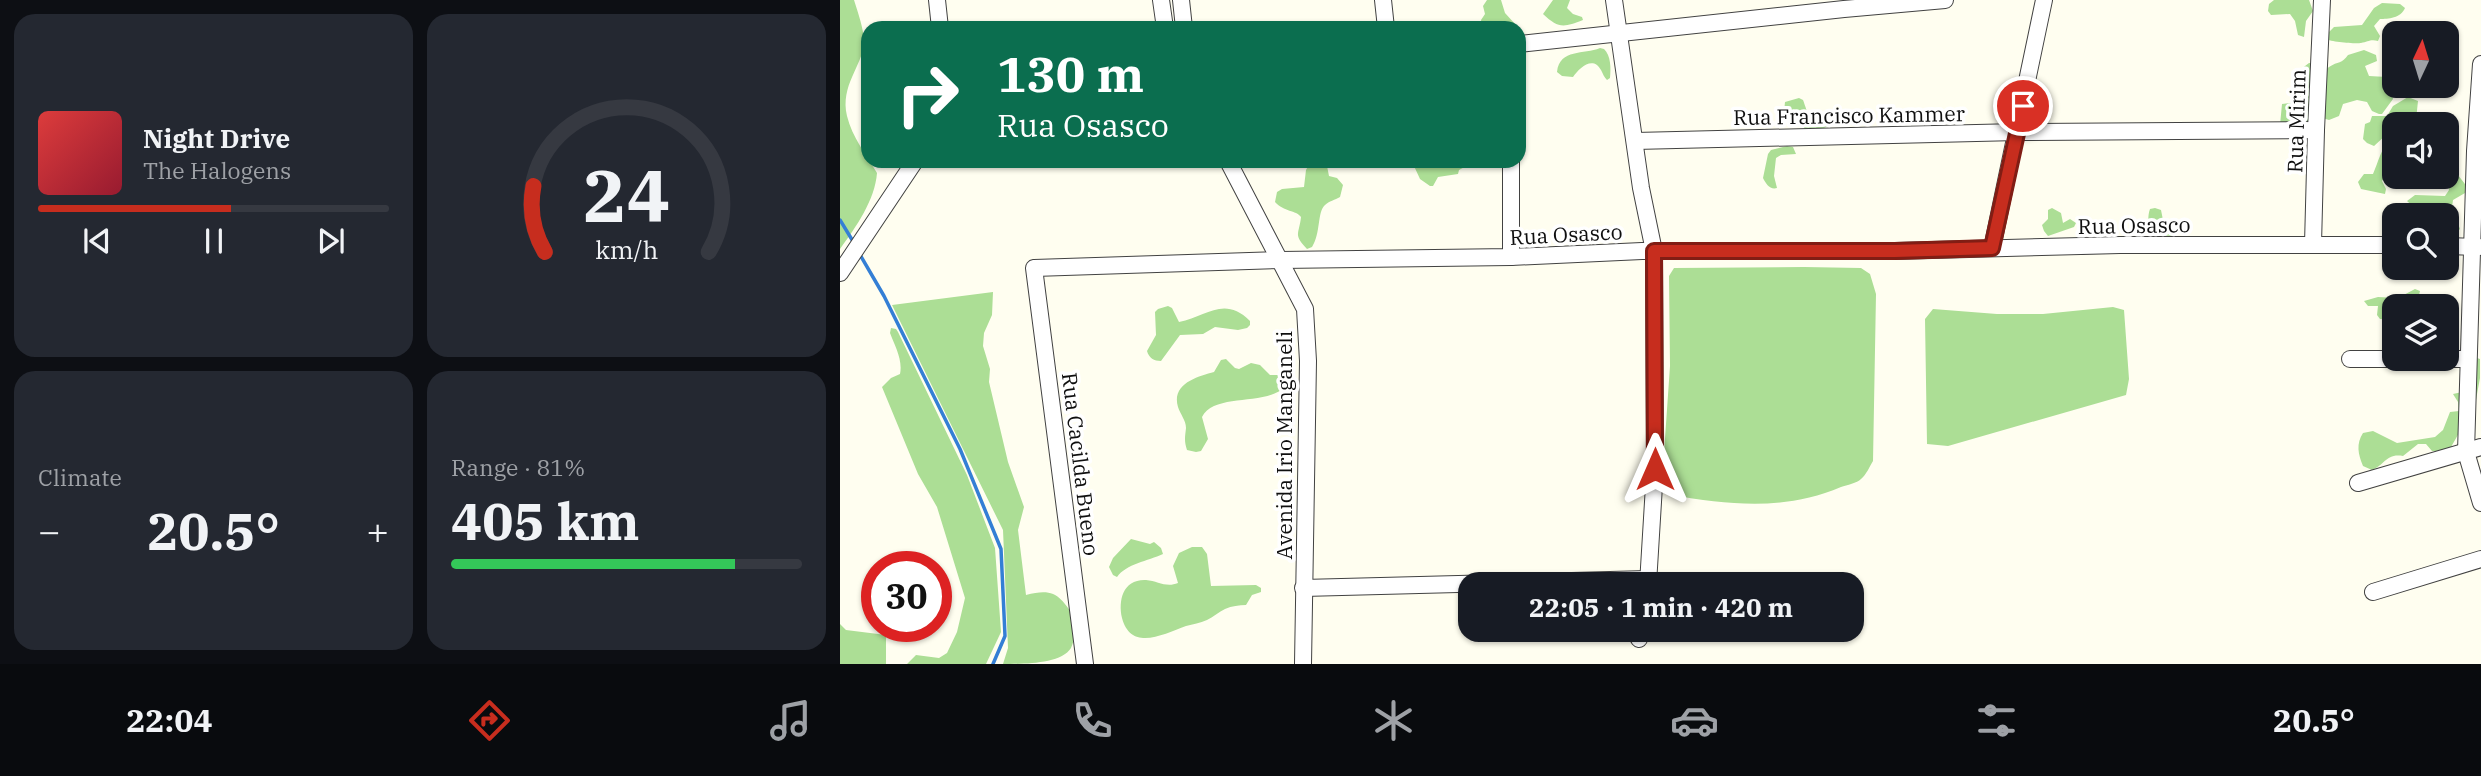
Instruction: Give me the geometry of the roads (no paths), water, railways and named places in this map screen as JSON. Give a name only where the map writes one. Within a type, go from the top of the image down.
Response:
[{"type":"street","points":[[937,0],[939,21]]},
{"type":"street","points":[[1161,0],[1164,21]]},
{"type":"street","points":[[1181,0],[1183,21]]},
{"type":"street","points":[[1383,0],[1385,21]]},
{"type":"street","points":[[1614,0],[1641,188],[1654,251],[1655,469],[1649,572]]},
{"type":"street","points":[[1526,43],[1844,4],[1945,0]]},
{"type":"street","points":[[1992,248],[2044,0]]},
{"type":"street","name":"Rua Mirim","points":[[2313,244],[2322,0]]},
{"type":"street","points":[[2481,64],[2476,246],[2468,359],[2473,449],[2481,503]]},
{"type":"street","name":"Rua Francisco Kammer","points":[[1634,141],[2018,132],[2316,130]]},
{"type":"street","points":[[840,273],[910,168]]},
{"type":"street","name":"Avenida Irio Manganeli","points":[[1232,168],[1305,309],[1308,361],[1303,664]]},
{"type":"street","points":[[1511,168],[1511,257]]},
{"type":"street","name":"Rua Osasco","points":[[1034,268],[1654,251],[2382,245]]},
{"type":"street","name":"Rua Cacilda Bueno","points":[[1034,268],[1085,664]]},
{"type":"street","points":[[2350,359],[2468,359]]},
{"type":"street","points":[[2358,483],[2473,449]]},
{"type":"street","points":[[2373,592],[2481,559]]},
{"type":"street","points":[[1303,588],[1458,585]]},
{"type":"waterway","points":[[840,220],[854,243]]},
{"type":"waterway","points":[[859,253],[884,296],[960,449],[1001,549],[1005,636],[993,664]]}]
